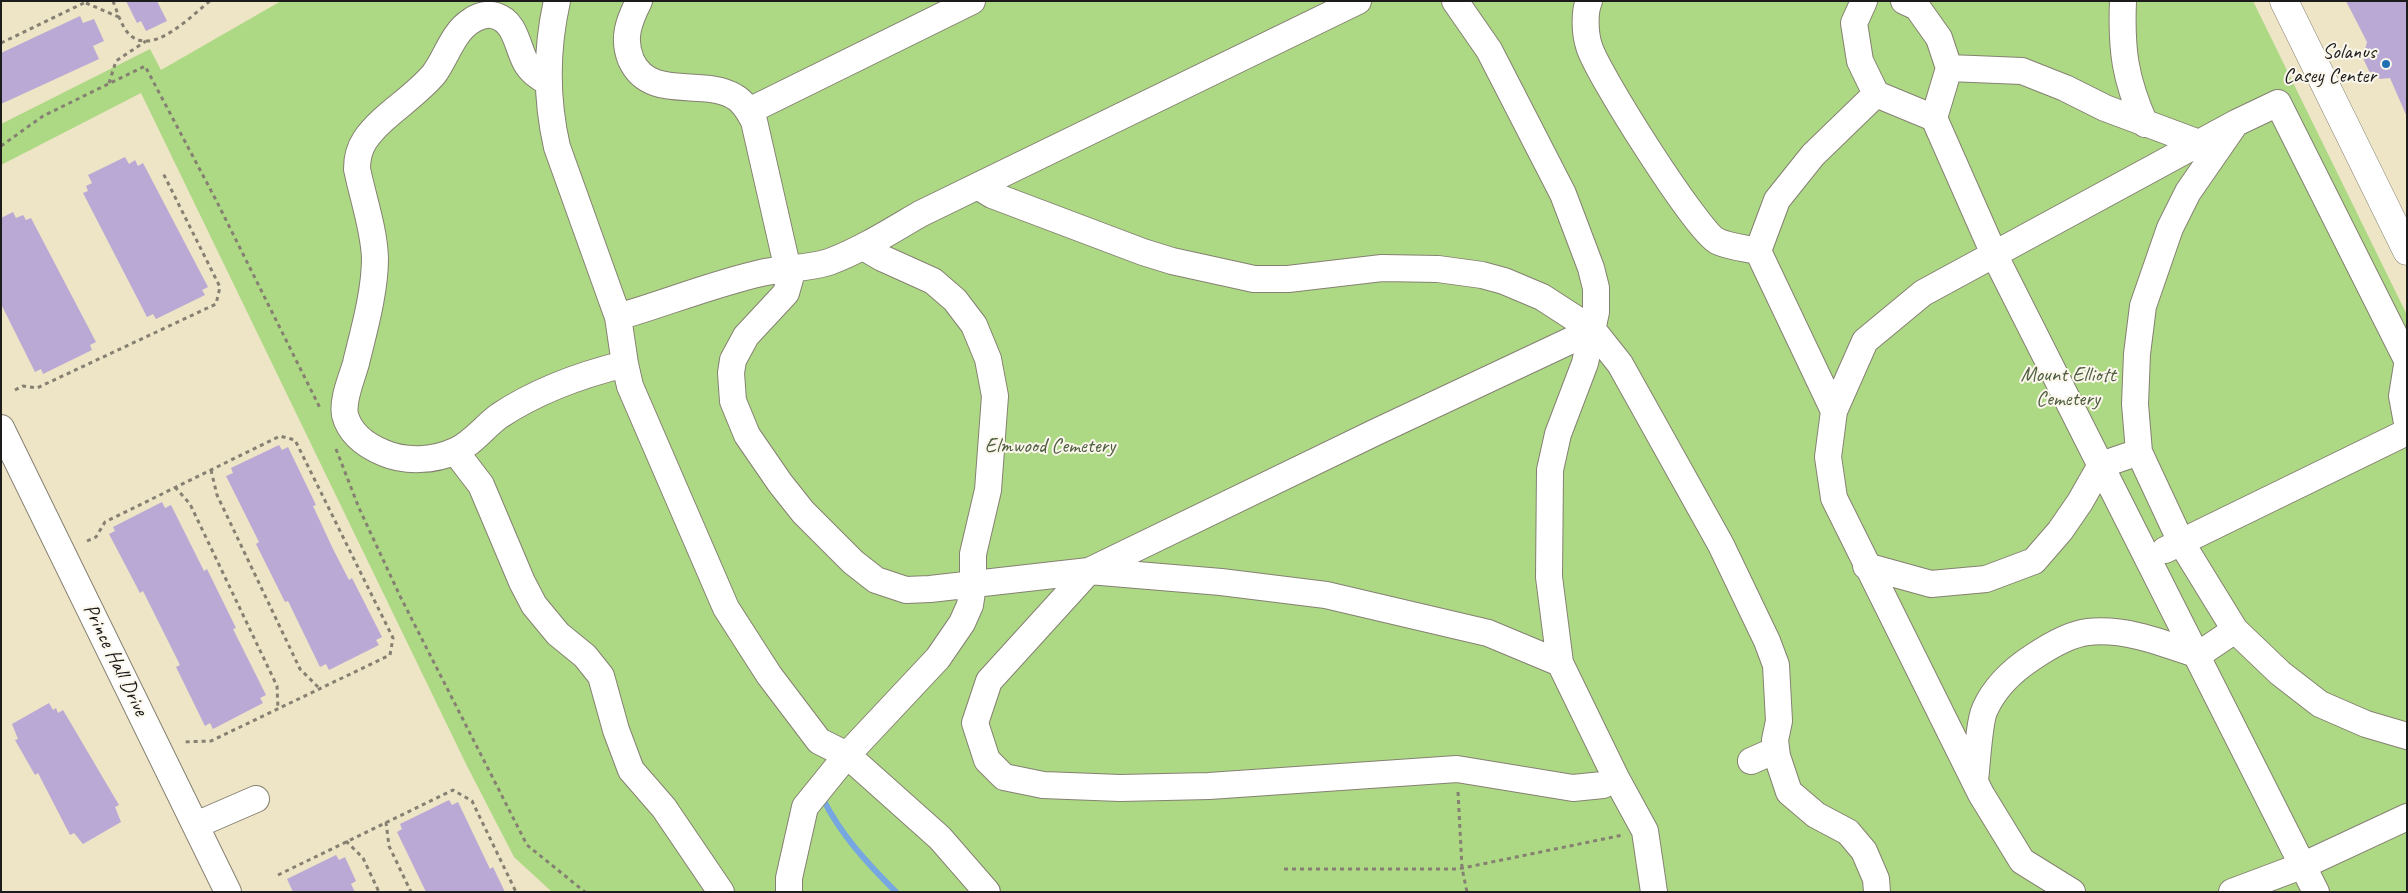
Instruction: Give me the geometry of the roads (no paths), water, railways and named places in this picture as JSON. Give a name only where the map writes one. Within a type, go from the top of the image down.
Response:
[{"type":"main road","points":[[2284,1],[2407,251]]},
{"type":"street","points":[[557,1],[549,56],[552,125],[557,147],[618,317],[630,386],[726,608],[769,675],[819,741],[847,755],[940,838],[987,892]]},
{"type":"street","points":[[639,1],[626,35],[629,54],[638,71],[648,79],[663,85],[711,88],[736,97],[749,111],[754,121],[790,279],[786,293],[746,336],[733,360],[730,373],[733,401],[747,435],[803,512],[853,562],[876,580],[906,590],[973,585],[1008,579],[1089,571],[1221,582],[1326,595],[1488,633],[1560,663]]},
{"type":"street","points":[[749,111],[972,1]]},
{"type":"street","points":[[618,317],[738,279],[788,269],[809,267],[829,261],[866,245],[920,214],[979,187],[1358,1]]},
{"type":"street","points":[[1455,1],[1490,50],[1563,194],[1594,280],[1597,305],[1593,330],[1585,363],[1558,434],[1550,470],[1548,577],[1560,663],[1616,778],[1645,831],[1654,891]]},
{"type":"street","points":[[1589,1],[1586,8],[1589,46],[1616,97],[1678,195],[1716,241],[1758,252]]},
{"type":"street","points":[[1864,1],[1854,23],[1860,61],[1876,94],[1934,118]]},
{"type":"street","points":[[1904,1],[1917,6],[1939,38],[1949,68],[1934,118],[1994,254],[2150,558],[2316,892]]},
{"type":"street","points":[[2124,1],[2124,59],[2131,93],[2145,124]]},
{"type":"street","points":[[549,83],[536,75],[526,63],[516,36],[505,21],[489,14],[480,16],[464,26],[445,58],[421,88],[369,134],[363,143],[357,160],[357,169],[375,258],[372,289],[345,404],[345,414],[349,425],[364,442],[388,455],[424,459],[455,451],[499,416],[537,394],[586,374],[625,364]]},
{"type":"street","points":[[1949,68],[2022,71],[2145,124],[2199,143]]},
{"type":"street","points":[[1834,412],[1758,252],[1777,200],[1813,155],[1876,94]]},
{"type":"street","points":[[2072,892],[2022,861],[1975,780],[1866,566],[1834,498],[1828,457],[1834,412],[1865,341],[1924,294],[2236,123],[2278,103],[2407,360]]},
{"type":"street","points":[[2236,123],[2188,192],[2170,228],[2143,306],[2136,354],[2135,404],[2139,452],[2181,542],[2235,630],[2280,673],[2320,704],[2366,724],[2407,736]]},
{"type":"street","points":[[979,187],[992,195],[1105,239],[1172,261],[1254,279],[1288,279],[1382,268],[1438,269],[1482,275],[1504,281],[1542,297],[1593,330],[1620,364],[1721,545],[1767,641],[1776,665],[1778,721],[1775,740],[1776,750],[1789,792],[1816,815],[1848,832],[1864,852],[1876,879],[1877,892]]},
{"type":"street","points":[[789,892],[789,878],[805,807],[847,755],[938,658],[962,623],[970,604],[973,585],[973,554],[988,490],[995,396],[988,359],[980,338],[966,313],[944,290],[920,274],[876,255],[866,245]]},
{"type":"street","points":[[1593,330],[1376,432],[1089,571],[989,681],[975,723],[986,760],[1004,777],[1043,785],[1120,788],[1209,786],[1457,768],[1573,788],[1603,785],[1616,778]]},
{"type":"street","points":[[2407,365],[2402,396],[2407,423]]},
{"type":"street","name":"Prince Hall Drive","points":[[1,428],[228,892]]},
{"type":"street","points":[[2150,558],[2407,432]]},
{"type":"street","points":[[455,451],[481,485],[522,582],[534,605],[547,622],[585,656],[601,676],[616,730],[632,770],[664,808],[720,892]]},
{"type":"street","points":[[1866,566],[1931,584],[1986,579],[2034,561],[2060,531],[2080,502],[2101,465],[2139,452]]},
{"type":"street","points":[[2198,655],[2235,630]]},
{"type":"street","points":[[1975,780],[1984,710],[2002,681],[2023,663],[2052,645],[2086,632],[2121,633],[2152,639],[2198,655]]},
{"type":"street","points":[[1751,761],[1776,750]]},
{"type":"street","points":[[196,825],[256,799]]},
{"type":"street","points":[[2232,892],[2304,865],[2407,817]]},
{"type":"waterway","points":[[823,799],[838,825],[855,848],[896,892]]},
{"type":"place","name":"Solanus Casey Center","points":[[2386,64]]},
{"type":"park label","name":"Mount Elliott Cemetery","points":[[2068,387]]},
{"type":"park label","name":"Elmwood Cemetery","points":[[1050,446]]}]
